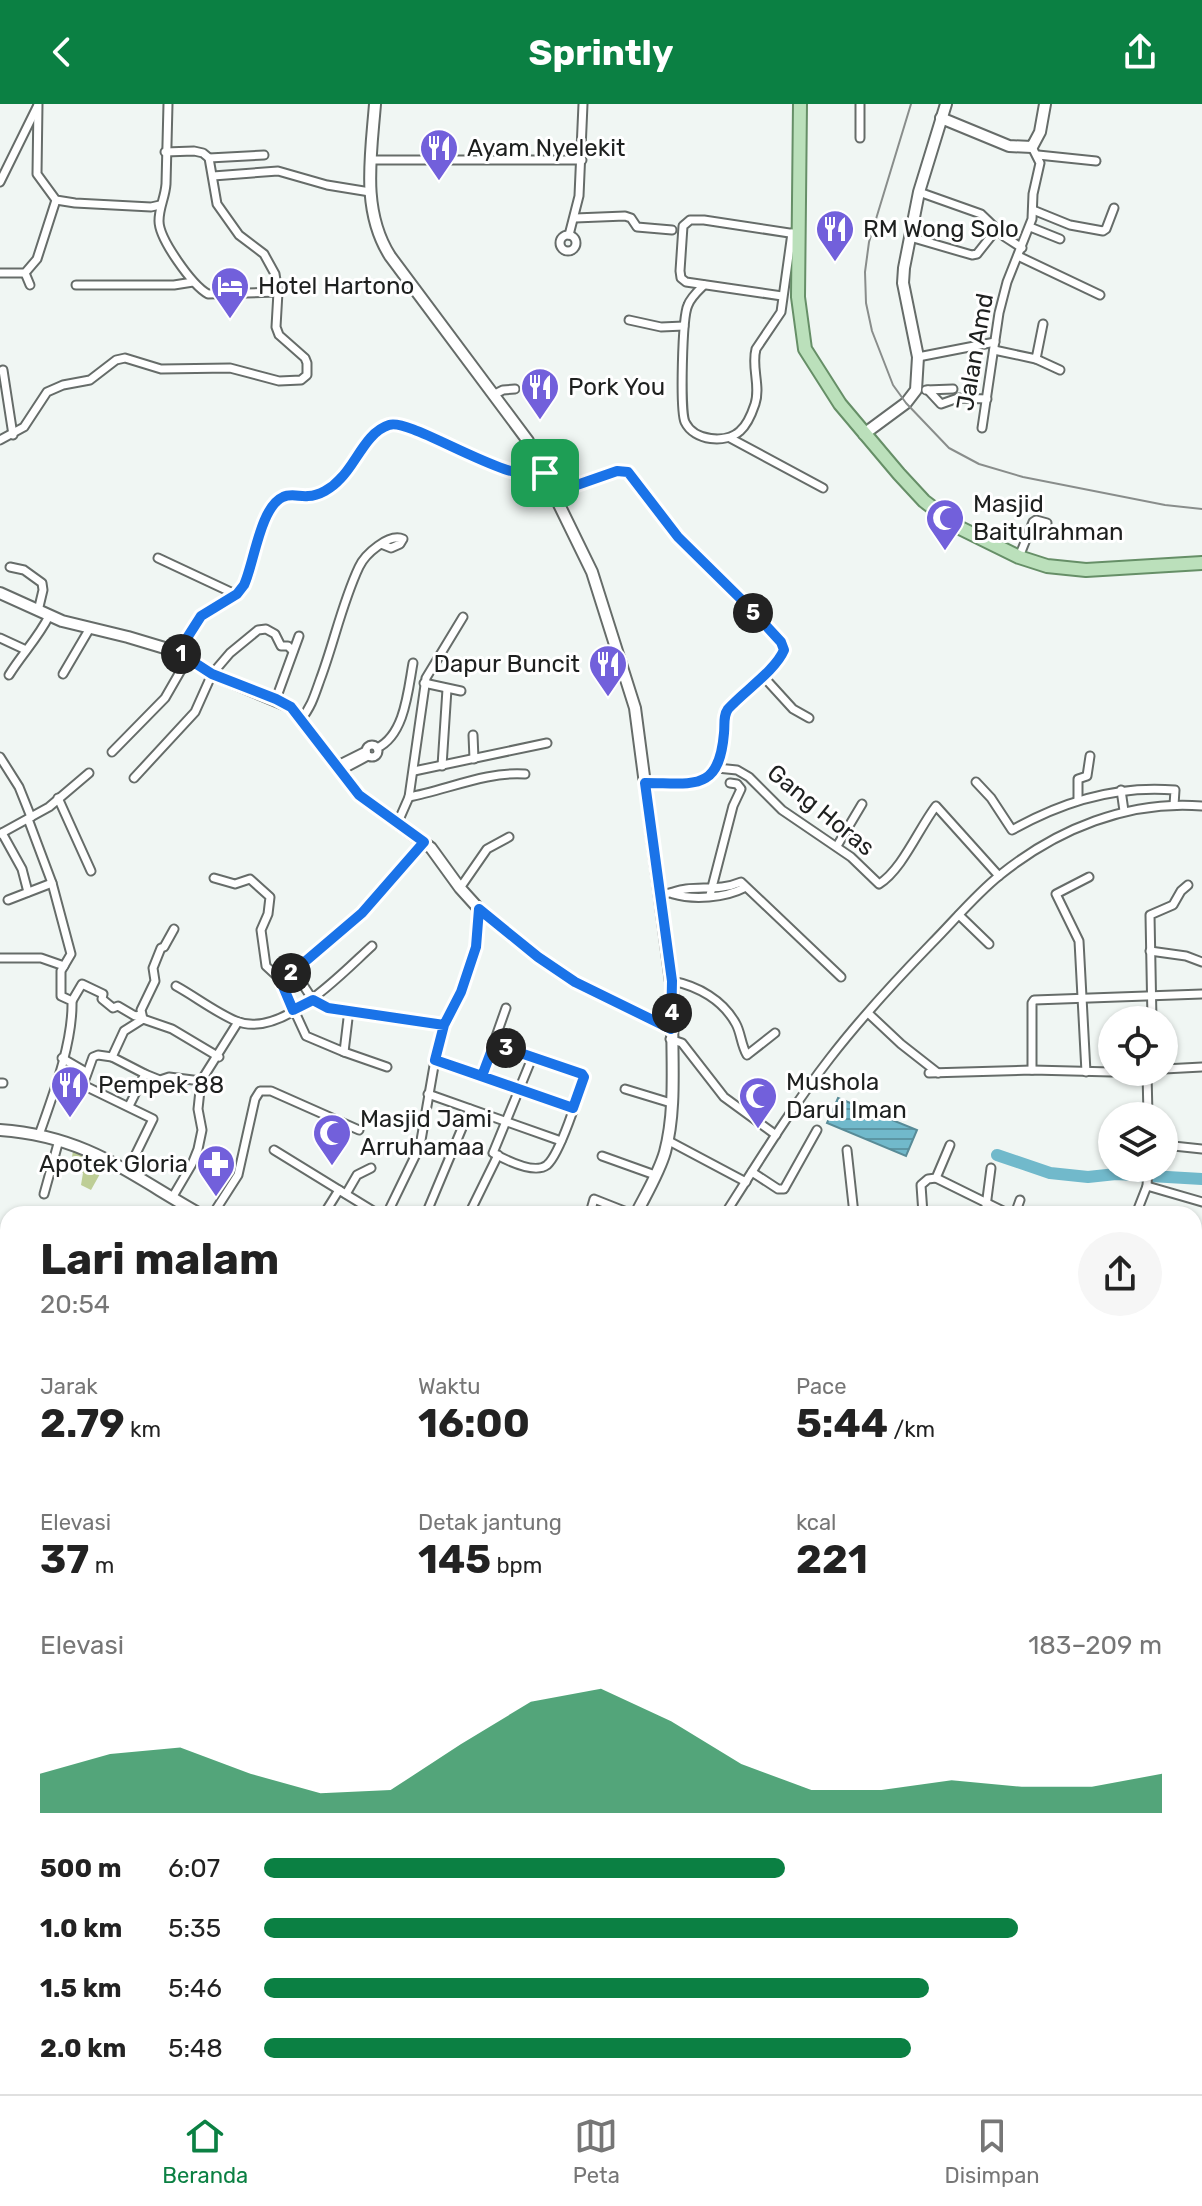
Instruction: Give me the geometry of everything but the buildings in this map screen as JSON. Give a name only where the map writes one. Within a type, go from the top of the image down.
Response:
[{"type":"main road","points":[[800,104],[795,233],[798,297],[805,349],[819,374],[864,434],[924,501],[940,514],[958,527],[1019,557],[1047,566],[1086,570],[1202,563]]},
{"type":"street","points":[[38,104],[37,174],[56,200],[135,207],[160,205]]},
{"type":"street","points":[[0,182],[38,104]]},
{"type":"street","points":[[168,104],[166,191],[160,205],[160,228],[193,282],[208,294],[278,292]]},
{"type":"street","points":[[375,104],[370,192],[372,218],[382,243],[528,441],[592,572],[635,708],[672,981],[671,1103],[667,1140],[655,1175],[638,1206]]},
{"type":"street","points":[[569,235],[575,218],[582,160],[583,104]]},
{"type":"street","points":[[860,104],[860,138]]},
{"type":"street","points":[[946,104],[919,192],[903,283],[922,390],[941,404],[958,398],[987,399]]},
{"type":"street","points":[[1035,151],[1045,104]]},
{"type":"street","points":[[941,118],[1009,146],[1096,161]]},
{"type":"street","points":[[0,440],[24,427],[47,392],[63,385],[90,380],[116,360],[125,358],[161,369],[230,368],[279,381],[301,380],[307,375],[307,363],[279,335],[276,327],[278,292],[270,262],[239,235],[217,204],[209,158],[194,151],[165,152]]},
{"type":"street","name":"Jalan Amd","points":[[982,428],[999,313],[1030,227],[1040,163],[1035,151]]},
{"type":"street","points":[[209,158],[264,155]]},
{"type":"street","points":[[371,160],[582,160]]},
{"type":"street","points":[[213,176],[278,171],[327,185],[370,192]]},
{"type":"street","points":[[919,192],[981,214],[1020,252],[1100,295]]},
{"type":"street","points":[[0,273],[25,273],[34,265],[56,200]]},
{"type":"street","points":[[1033,210],[1070,225],[1103,231],[1114,208]]},
{"type":"street","points":[[575,218],[625,216],[631,218],[637,227],[672,230]]},
{"type":"street","points":[[730,438],[746,424],[755,406],[754,356],[781,312],[795,233],[704,220],[688,221],[683,226],[680,274],[686,282],[782,296]]},
{"type":"street","points":[[1030,227],[1060,239]]},
{"type":"street","points":[[910,237],[972,255],[977,254],[996,230]]},
{"type":"street","points":[[25,273],[30,285]]},
{"type":"street","points":[[76,285],[144,286],[193,282]]},
{"type":"street","points":[[704,285],[688,303],[684,326],[684,420],[694,433],[704,437],[730,438],[823,488]]},
{"type":"street","points":[[629,320],[646,325],[684,326]]},
{"type":"street","points":[[1036,359],[1043,324]]},
{"type":"street","points":[[918,357],[994,346],[1060,370]]},
{"type":"street","points":[[3,370],[13,435]]},
{"type":"street","points":[[493,395],[515,389]]},
{"type":"street","points":[[864,434],[922,390],[953,389]]},
{"type":"street","points":[[112,752],[168,695],[201,616],[235,594],[247,581],[266,519],[277,501],[286,496],[317,495],[334,485],[376,434],[391,424],[408,428],[475,458],[532,476],[545,473]]},
{"type":"street","points":[[554,493],[617,471],[628,472],[678,537],[781,642],[784,650],[725,713],[723,744],[717,768],[706,780],[645,783]]},
{"type":"street","points":[[1019,557],[1033,522],[1047,523]]},
{"type":"street","points":[[301,719],[308,711],[327,662],[359,566],[381,544]]},
{"type":"street","points":[[158,558],[235,594]]},
{"type":"street","points":[[10,567],[24,570],[42,583],[38,611]]},
{"type":"street","points":[[0,593],[49,616],[183,655],[212,674],[291,707],[359,795],[424,842],[479,909],[538,957],[575,982],[671,1034],[682,1043],[724,1097],[776,1135]]},
{"type":"street","points":[[9,675],[36,641],[49,616]]},
{"type":"street","points":[[398,822],[409,797],[414,771],[424,683],[463,617]]},
{"type":"street","points":[[63,674],[90,628]]},
{"type":"street","points":[[134,778],[195,712],[212,674],[230,653],[258,630],[266,629],[275,634],[281,646],[288,646],[293,651]]},
{"type":"street","points":[[276,699],[299,636]]},
{"type":"street","points":[[0,638],[26,650]]},
{"type":"street","points":[[338,768],[367,753],[370,745],[377,748],[391,739],[398,726],[413,663]]},
{"type":"street","points":[[762,675],[793,709],[809,718]]},
{"type":"street","points":[[424,683],[461,691]]},
{"type":"street","points":[[442,766],[447,689]]},
{"type":"street","points":[[473,735],[474,759]]},
{"type":"street","points":[[414,771],[547,743]]},
{"type":"street","points":[[1078,799],[1078,779],[1087,776],[1090,756]]},
{"type":"street","points":[[0,757],[19,787],[52,883],[70,946],[70,956],[61,973],[61,996],[72,1001]]},
{"type":"street","name":"Gang Horas","points":[[717,768],[731,769],[745,775],[782,810],[837,846],[881,884],[897,866],[936,806],[999,876]]},
{"type":"street","points":[[28,892],[22,869],[1,834],[49,807],[89,773]]},
{"type":"street","points":[[409,797],[499,774],[525,774]]},
{"type":"street","points":[[976,782],[1012,830],[1078,799],[1121,790],[1175,790],[1174,805]]},
{"type":"street","points":[[711,892],[733,806],[741,789],[737,784],[730,783]]},
{"type":"street","points":[[1121,790],[1124,811]]},
{"type":"street","points":[[58,798],[91,871]]},
{"type":"street","points":[[837,846],[862,804]]},
{"type":"street","points":[[730,1206],[829,1058],[959,915],[999,876],[1039,848],[1094,820],[1124,811],[1174,805],[1202,806]]},
{"type":"street","points":[[460,888],[487,849],[509,837]]},
{"type":"street","points":[[214,878],[235,884],[250,879],[270,897],[268,914],[261,930],[262,950],[267,968],[277,977],[283,977],[362,913],[424,842]]},
{"type":"street","points":[[1086,1072],[1079,941],[1056,894],[1089,877]]},
{"type":"street","points":[[660,895],[683,889],[711,892],[741,882],[841,977]]},
{"type":"street","points":[[8,900],[52,883]]},
{"type":"street","points":[[1151,1006],[1150,915],[1173,905],[1188,885]]},
{"type":"street","points":[[391,1206],[420,1146],[444,1025],[461,992],[476,947],[479,909]]},
{"type":"street","points":[[959,915],[989,944]]},
{"type":"street","points":[[142,1017],[141,1010],[155,981],[153,968],[161,948],[174,929]]},
{"type":"street","points":[[176,986],[238,1022],[263,1024],[313,1000],[372,946]]},
{"type":"street","points":[[1150,951],[1186,956],[1202,962]]},
{"type":"street","points":[[0,958],[41,958],[64,966]]},
{"type":"street","points":[[294,971],[313,1000],[328,1008],[444,1025]]},
{"type":"street","points":[[283,977],[282,984],[306,1036],[387,1067]]},
{"type":"street","points":[[672,981],[695,986],[715,1001],[737,1025],[739,1039],[747,1055],[775,1033]]},
{"type":"street","points":[[39,1135],[56,1088],[71,1029],[72,1001],[82,984],[103,994],[102,999],[113,1008],[121,1007],[135,1016],[172,1029],[219,1057]]},
{"type":"street","points":[[1032,1070],[1032,1002],[1202,994]]},
{"type":"street","points":[[482,1076],[506,1008]]},
{"type":"street","points":[[344,1052],[349,1010]]},
{"type":"street","points":[[868,1013],[938,1073]]},
{"type":"street","points":[[112,1057],[124,1031],[142,1017]]},
{"type":"street","points":[[172,1198],[200,1143],[202,1127],[198,1101],[201,1081],[219,1057],[238,1022]]},
{"type":"street","points":[[494,1044],[583,1075],[561,1141],[547,1165],[528,1167],[494,1151],[532,1058]]},
{"type":"street","points":[[128,1170],[153,1119],[83,1085],[95,1056],[112,1057],[160,1080],[169,1077],[201,1081]]},
{"type":"street","points":[[62,1058],[86,1072]]},
{"type":"street","points":[[435,1060],[573,1108]]},
{"type":"street","points":[[1178,1068],[1202,1067]]},
{"type":"street","points":[[929,1073],[1098,1072]]},
{"type":"street","points":[[129,1106],[145,1074]]},
{"type":"street","points":[[625,1089],[671,1103]]},
{"type":"street","points":[[218,1206],[238,1175],[255,1099],[260,1091],[271,1091],[359,1130]]},
{"type":"street","points":[[428,1094],[561,1141]]},
{"type":"street","points":[[429,1206],[470,1109]]},
{"type":"street","points":[[0,1130],[39,1135],[101,1154],[186,1206]]},
{"type":"street","points":[[752,1172],[778,1189],[784,1189],[817,1130]]},
{"type":"street","points":[[44,1194],[59,1140]]},
{"type":"street","points":[[667,1140],[746,1182]]},
{"type":"street","points":[[936,1178],[950,1145]]},
{"type":"street","points":[[1178,1146],[1202,1149]]},
{"type":"street","points":[[274,1150],[365,1206]]},
{"type":"street","points":[[847,1150],[853,1206]]},
{"type":"street","points":[[473,1206],[498,1155]]},
{"type":"street","points":[[602,1156],[655,1175]]},
{"type":"street","points":[[331,1206],[357,1175],[371,1168]]},
{"type":"street","points":[[986,1206],[991,1168]]},
{"type":"street","points":[[922,1206],[921,1185],[928,1179],[936,1178],[980,1206]]},
{"type":"street","points":[[1139,1206],[1147,1182]]},
{"type":"street","points":[[1157,1182],[1202,1202]]},
{"type":"street","points":[[592,1206],[594,1199],[613,1206]]},
{"type":"street","points":[[1017,1206],[1020,1200]]},
{"type":"green space","points":[[73,1151],[105,1165],[91,1190],[81,1185],[83,1173],[70,1169]]},
{"type":"water","points":[[838,1098],[917,1130],[906,1156],[827,1123]]},
{"type":"waterway","points":[[997,1155],[1050,1173],[1088,1177],[1116,1174],[1202,1179]]},
{"type":"railway","points":[[911,104],[869,242],[865,272],[866,303],[872,331],[893,385],[949,448],[979,464],[1023,477],[1165,505],[1202,509]]},
{"type":"place","name":"Ayam Nyelekit","points":[[439,182]]},
{"type":"place","name":"RM Wong Solo","points":[[835,263]]},
{"type":"place","name":"Hotel Hartono","points":[[230,320]]},
{"type":"place","name":"Pork You","points":[[540,421]]},
{"type":"place","name":"Masjid Baitulrahman","points":[[945,552]]},
{"type":"place","name":"Dapur Buncit","points":[[608,698]]},
{"type":"place","name":"Pempek 88","points":[[70,1119]]},
{"type":"place","name":"Mushola Darul Iman","points":[[758,1130]]},
{"type":"place","name":"Masjid Jami Arruhamaa","points":[[332,1167]]},
{"type":"place","name":"Apotek Gloria","points":[[216,1198]]},
{"type":"route","points":[[545,473],[532,476],[475,458],[401,425],[386,426],[334,485],[317,495],[291,495],[277,501],[266,519],[244,585],[237,594],[201,616],[178,652],[212,674],[291,707],[359,795],[424,842],[362,913],[283,977],[282,984],[293,1010],[313,1000],[328,1008],[444,1025],[435,1060],[573,1108],[584,1077],[582,1074],[494,1044],[482,1076],[435,1060],[444,1025],[461,992],[476,947],[479,909],[538,957],[575,982],[671,1029],[672,981],[645,783],[699,782],[711,775],[717,768],[723,744],[726,711],[775,664],[784,650],[781,642],[747,605],[678,537],[628,472],[617,471],[554,493],[545,473]]}]
